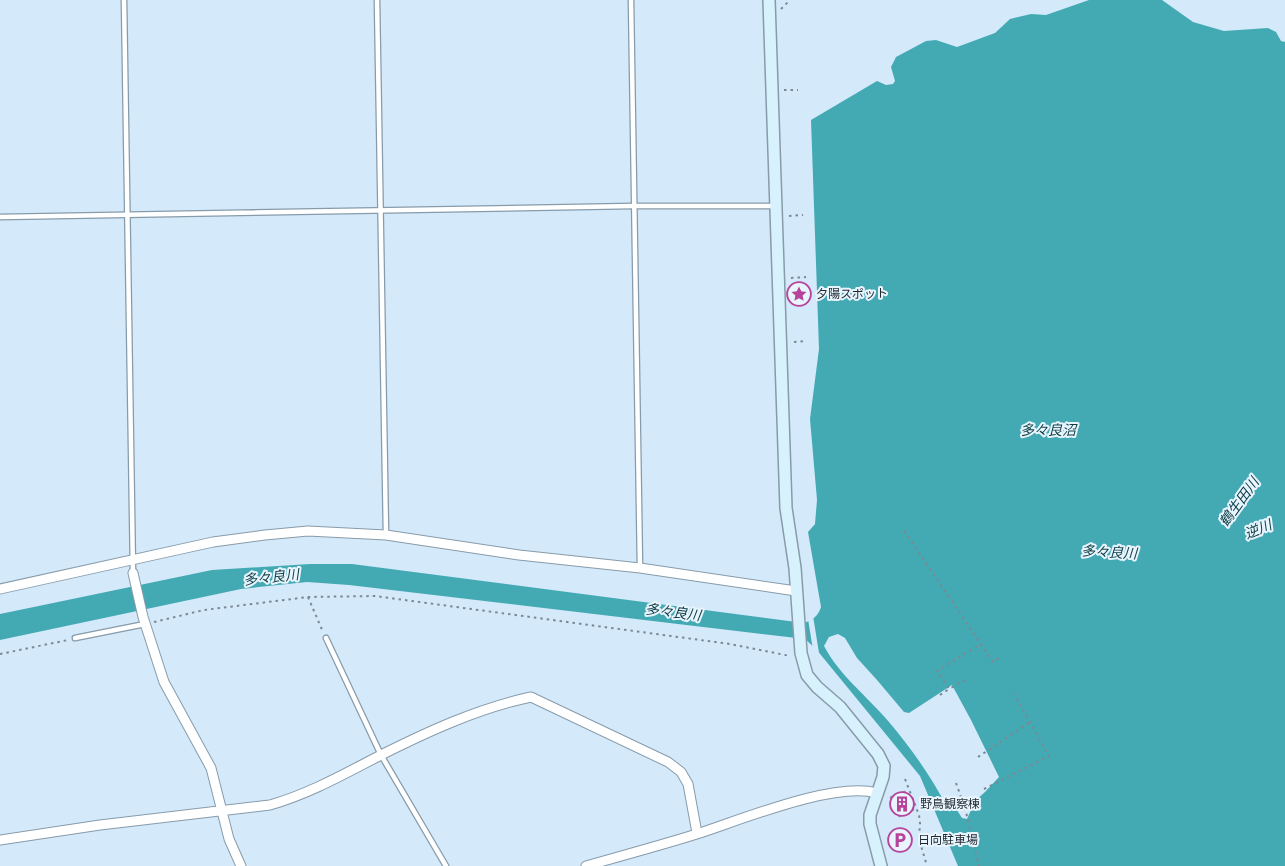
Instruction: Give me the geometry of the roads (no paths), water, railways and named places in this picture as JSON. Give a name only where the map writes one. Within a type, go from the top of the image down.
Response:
[{"type":"street","points":[[769,0],[786,508],[795,568],[802,656],[804,668],[810,680],[840,707],[882,759],[884,772],[870,815],[870,824],[881,866]]},
{"type":"street","points":[[0,589],[213,542],[308,531],[386,536],[520,555],[640,568],[796,591]]},
{"type":"street","points":[[133,572],[144,620],[164,682],[211,768],[229,839],[241,866]]},
{"type":"street","points":[[0,840],[100,825],[270,805],[298,797],[431,730],[514,700],[531,697],[668,762],[681,772],[688,784],[698,834]]},
{"type":"street","points":[[586,866],[698,834],[798,801],[839,792],[867,790],[877,793]]},
{"type":"lane","points":[[124,0],[133,572]]},
{"type":"lane","points":[[377,0],[386,536]]},
{"type":"lane","points":[[631,0],[640,568]]},
{"type":"lane","points":[[0,217],[634,206],[776,206]]},
{"type":"lane","points":[[76,638],[144,620]]},
{"type":"lane","points":[[326,638],[382,755],[446,866]]},
{"type":"water","name":"多々良沼","points":[[1089,0],[1162,0],[1193,22],[1224,31],[1268,28],[1276,32],[1281,41],[1285,42],[1285,866],[958,866],[920,776],[816,649],[805,639],[349,585],[307,582],[241,589],[0,640],[0,614],[212,570],[310,564],[352,564],[804,623],[810,620],[817,615],[821,607],[808,532],[815,524],[817,500],[810,419],[819,349],[811,120],[877,81],[886,85],[893,84],[895,81],[891,67],[896,57],[926,41],[936,40],[957,47],[995,33],[1010,19],[1031,14],[1046,15]],"holes":[[[838,634],[845,638],[857,658],[904,712],[909,713],[952,685],[999,777],[975,801],[967,819],[962,818],[953,804],[946,805],[927,772],[905,742],[830,657],[824,646],[829,637]]]},
{"type":"place","name":"夕陽スポット","points":[[799,294]]},
{"type":"place","name":"野鳥観察棟","points":[[902,804]]},
{"type":"place","name":"日向駐車場","points":[[900,840]]},
{"type":"water label","name":"鶴生田川","points":[[1239,502]]},
{"type":"water label","name":"逆川","points":[[1258,529]]},
{"type":"water label","name":"多々良川","points":[[1109,552]]},
{"type":"water label","name":"多々良川","points":[[271,577]]},
{"type":"water label","name":"多々良川","points":[[673,612]]}]
